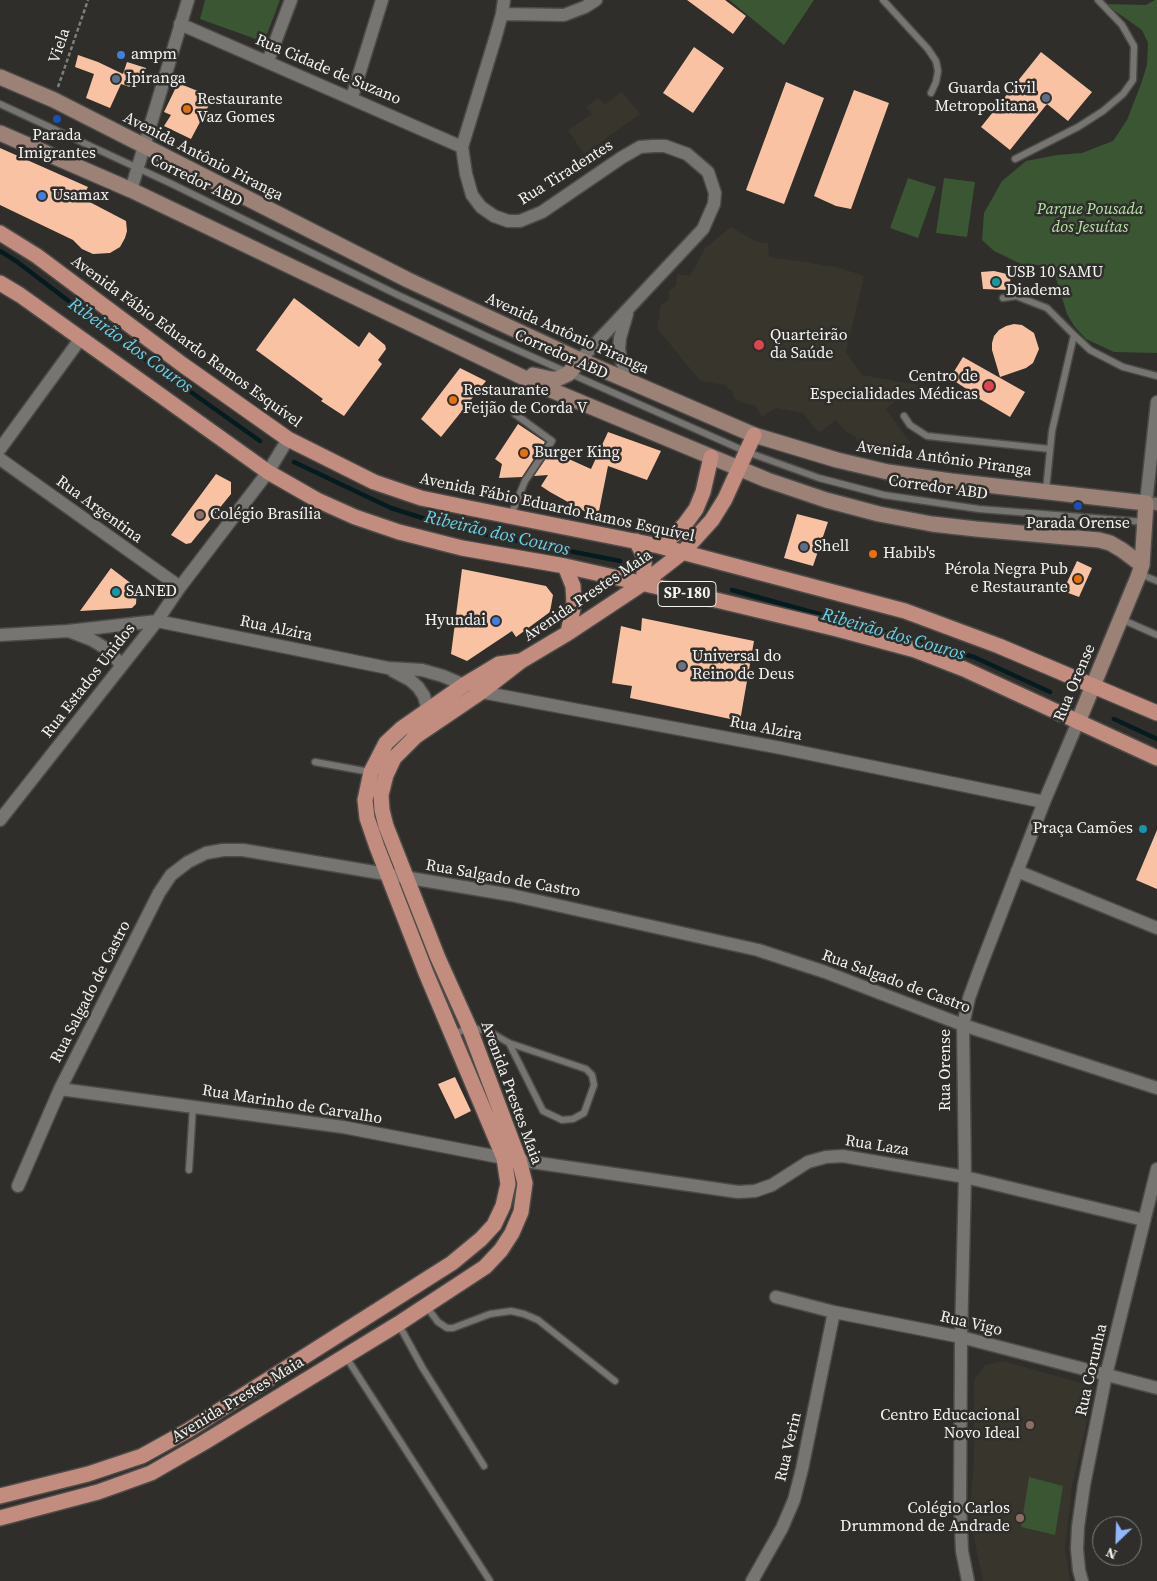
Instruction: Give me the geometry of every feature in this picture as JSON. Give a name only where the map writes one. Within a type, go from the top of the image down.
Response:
[{"type":"main road","name":"Avenida Antônio Piranga","points":[[0,77],[54,100],[408,280],[580,360],[754,435],[837,460],[888,472],[951,481],[1152,503]]},
{"type":"main road","points":[[0,133],[131,190],[540,385],[740,469],[826,500],[888,516],[932,524],[1099,540],[1110,543],[1122,550],[1140,570]]},
{"type":"main road","name":"Avenida Fábio Eduardo Ramos Esquível","points":[[0,233],[37,256],[183,365],[288,439],[387,487],[421,498],[659,546],[905,610],[966,632],[1157,713]]},
{"type":"main road","name":"SP-180","points":[[0,284],[20,295],[268,472],[332,507],[355,517],[399,532],[462,548],[565,566],[828,627],[915,650],[964,669],[1157,758]]},
{"type":"main road","points":[[486,360],[545,378],[557,379],[568,374],[580,360]]},
{"type":"main road","name":"Avenida Prestes Maia","points":[[0,1518],[98,1492],[150,1473],[203,1443],[398,1324],[485,1267],[501,1250],[512,1233],[521,1212],[525,1183],[519,1160],[469,1027],[438,958],[386,826],[381,795],[386,775],[394,758],[416,736],[481,692],[521,661],[568,633],[642,584],[683,552],[712,520],[725,499],[754,435]]},
{"type":"main road","points":[[659,546],[685,524],[696,509],[703,492],[711,457]]},
{"type":"main road","name":"Rua Orense","points":[[1078,722],[1140,570],[1151,523],[1152,503]]},
{"type":"main road","points":[[636,541],[644,561],[642,584]]},
{"type":"main road","points":[[565,566],[574,594],[568,633]]},
{"type":"main road","name":"Avenida Prestes Maia","points":[[0,1496],[88,1474],[142,1456],[187,1431],[452,1263],[494,1224],[503,1206],[508,1184],[504,1158],[377,848],[367,818],[365,800],[371,772],[386,743],[400,730],[464,685],[499,664],[521,661]]},
{"type":"main road","points":[[461,706],[466,693],[464,685]]},
{"type":"street","points":[[131,190],[188,0]]},
{"type":"street","points":[[268,62],[291,0]]},
{"type":"street","points":[[352,97],[382,0]]},
{"type":"street","name":"Rua Tiradentes","points":[[504,0],[502,14],[462,146],[466,174],[472,195],[481,207],[494,216],[508,221],[520,220],[542,212],[621,158],[640,148],[665,146],[687,154],[708,172],[714,193],[710,216],[703,229],[580,360]]},
{"type":"street","points":[[502,14],[564,15],[585,7],[596,0]]},
{"type":"street","name":"Rua Cidade de Suzano","points":[[180,24],[462,146]]},
{"type":"street","name":"Rua Tiradentes","points":[[627,311],[619,349],[620,360],[630,382]]},
{"type":"street","points":[[0,449],[80,338]]},
{"type":"street","points":[[1152,503],[1157,402]]},
{"type":"street","name":"Rua Estados Unidos","points":[[0,820],[157,621],[180,587],[268,472],[288,439]]},
{"type":"street","name":"Rua Argentina","points":[[0,459],[180,587]]},
{"type":"street","name":"Rua Alzira","points":[[0,635],[68,631],[157,621],[388,668],[422,670],[464,685]]},
{"type":"street","points":[[68,631],[98,644],[122,665]]},
{"type":"street","name":"Rua Alzira","points":[[388,668],[410,680],[418,687],[424,696],[428,711]]},
{"type":"street","name":"Rua Alzira","points":[[481,692],[781,748],[1044,802]]},
{"type":"street","name":"Rua Orense","points":[[968,1581],[962,1551],[960,1504],[961,1337],[965,1177],[962,1025],[977,975],[1044,802],[1078,722]]},
{"type":"street","name":"Rua Salgado de Castro","points":[[18,1186],[60,1089],[159,893],[171,875],[188,862],[206,853],[223,850],[243,850],[530,899],[758,950],[824,972],[962,1025],[1157,1088]]},
{"type":"street","points":[[1018,871],[1157,928]]},
{"type":"street","name":"Rua Marinho de Carvalho","points":[[60,1089],[343,1127],[519,1160]]},
{"type":"street","name":"Rua Laza","points":[[519,1160],[738,1192],[755,1191],[772,1185],[808,1162],[826,1157],[843,1156],[965,1177],[1144,1220]]},
{"type":"street","name":"Rua Corunha","points":[[1082,1581],[1077,1549],[1084,1485],[1106,1375],[1157,1169]]},
{"type":"street","name":"Rua Vigo","points":[[776,1297],[834,1312],[961,1337],[1157,1388]]},
{"type":"street","name":"Rua Verin","points":[[752,1581],[782,1528],[794,1500],[834,1312]]},
{"type":"lane","points":[[883,0],[928,49],[936,61],[938,71],[936,82],[931,92]]},
{"type":"lane","points":[[1015,159],[1078,127],[1103,111],[1123,94],[1133,80],[1134,46],[1122,25],[1098,0]]},
{"type":"lane","name":"Corredor ABD","points":[[0,104],[137,167],[400,296],[568,374],[747,452],[818,478],[884,495],[979,509],[1151,523]]},
{"type":"lane","points":[[1003,298],[1016,296],[1047,308],[1090,350],[1123,368],[1157,376]]},
{"type":"lane","points":[[1046,492],[1052,432],[1074,335]]},
{"type":"lane","points":[[510,516],[525,481],[552,441],[516,414]]},
{"type":"lane","points":[[904,416],[910,425],[927,436],[1050,449]]},
{"type":"lane","points":[[1140,570],[1157,581]]},
{"type":"lane","points":[[1121,619],[1157,635]]},
{"type":"lane","points":[[315,762],[386,775]]},
{"type":"lane","points":[[453,1035],[469,1027],[490,1032],[509,1043],[586,1069],[592,1076],[594,1085],[584,1113],[573,1120],[562,1120],[544,1111],[509,1043]]},
{"type":"lane","points":[[189,1170],[193,1106]]},
{"type":"lane","points":[[426,1306],[438,1322],[446,1328],[454,1328],[490,1314],[511,1311],[524,1314],[538,1320],[615,1381]]},
{"type":"lane","points":[[398,1324],[422,1367],[484,1466]]},
{"type":"lane","points":[[346,1356],[490,1581]]},
{"type":"path","name":"Viela","points":[[54,100],[88,0]]},
{"type":"shaded area","points":[[622,92],[640,114],[584,154],[568,130],[592,114],[586,107],[598,98],[605,104]]},
{"type":"shaded area","name":"Quarteirão da Saúde","points":[[731,227],[757,242],[768,243],[769,257],[837,267],[864,276],[846,352],[862,375],[947,390],[950,397],[907,391],[886,409],[911,444],[886,445],[865,456],[855,436],[846,432],[836,420],[819,433],[803,413],[776,408],[762,417],[755,405],[743,403],[734,398],[733,391],[728,389],[726,385],[700,381],[657,328],[661,305],[669,299],[669,291],[676,285],[677,274],[690,276],[705,248]]},
{"type":"shaded area","points":[[1003,1361],[1095,1387],[1072,1486],[1065,1548],[1070,1581],[983,1581],[972,1528],[970,1508],[974,1463],[974,1380],[985,1365]]},
{"type":"green space","points":[[205,0],[280,0],[264,42],[200,19]]},
{"type":"green space","points":[[729,0],[814,0],[784,45]]},
{"type":"green space","name":"Parque Pousada dos Jesuítas","points":[[1157,0],[1157,353],[1114,352],[1086,339],[1074,326],[1067,314],[1056,278],[1040,266],[1021,264],[994,251],[982,240],[984,213],[1002,181],[1026,161],[1057,155],[1082,153],[1113,141],[1127,120],[1141,84],[1147,65],[1148,43],[1142,30],[1105,4],[1146,5]]},
{"type":"green space","points":[[908,178],[936,187],[918,238],[890,228]]},
{"type":"green space","points":[[944,178],[975,182],[967,237],[936,233]]},
{"type":"green space","points":[[1029,1477],[1063,1486],[1055,1535],[1021,1527]]},
{"type":"building","points":[[687,0],[725,0],[746,16],[733,34]]},
{"type":"building","points":[[694,47],[724,68],[693,113],[663,93]]},
{"type":"building","name":"Guarda Civil Metropolitana","points":[[1041,52],[1092,92],[1068,121],[1047,104],[1010,150],[981,127]]},
{"type":"building","name":"Ipiranga","points":[[78,55],[123,74],[127,62],[146,68],[136,89],[121,84],[110,108],[86,98],[94,74],[75,67]]},
{"type":"building","points":[[786,82],[824,98],[784,204],[746,190]]},
{"type":"building","name":"Restaurante Vaz Gomes","points":[[178,83],[205,94],[209,105],[191,139],[164,126],[171,115],[164,112]]},
{"type":"building","points":[[854,90],[889,103],[851,209],[836,206],[814,196]]},
{"type":"building","name":"Usamax","points":[[0,148],[88,187],[82,198],[126,221],[127,231],[120,247],[110,253],[93,254],[82,249],[73,240],[0,205]]},
{"type":"building","name":"USB 10 SAMU Diadema","points":[[994,271],[1011,275],[1009,290],[983,289],[981,272]]},
{"type":"building","points":[[294,298],[359,347],[369,332],[385,345],[386,349],[378,360],[382,364],[344,416],[321,401],[323,399],[256,350]]},
{"type":"building","points":[[1014,324],[1022,325],[1034,333],[1039,349],[1033,363],[1026,368],[1000,377],[992,350],[992,343],[994,336],[999,330]]},
{"type":"building","name":"Centro de Especialidades Médicas","points":[[963,357],[1025,392],[1010,417],[976,397],[950,378]]},
{"type":"building","name":"Restaurante Feijão de Corda V","points":[[460,368],[486,381],[441,437],[421,419]]},
{"type":"building","name":"Burger King","points":[[518,424],[545,442],[522,477],[499,478],[502,464],[495,459]]},
{"type":"building","points":[[608,432],[661,451],[647,480],[608,466],[599,511],[586,512],[541,486],[548,475],[534,476],[551,451],[591,469]]},
{"type":"building","name":"Colégio Brasília","points":[[216,474],[231,482],[231,494],[191,543],[186,544],[171,535]]},
{"type":"building","name":"Shell","points":[[797,514],[828,522],[813,566],[784,558]]},
{"type":"building","name":"Pérola Negra Pub e Restaurante","points":[[1077,561],[1092,568],[1079,597],[1063,591]]},
{"type":"building","name":"SANED","points":[[111,568],[137,588],[136,604],[132,608],[80,611]]},
{"type":"building","name":"Hyundai","points":[[462,569],[546,586],[553,595],[550,612],[516,637],[512,631],[467,661],[451,654]]},
{"type":"building","name":"Universal do Reino de Deus","points":[[642,618],[754,641],[740,721],[630,698],[632,686],[612,683],[621,626],[641,631]]},
{"type":"building","points":[[1157,830],[1157,889],[1136,880]]},
{"type":"building","points":[[455,1077],[471,1111],[455,1119],[438,1084]]},
{"type":"waterway","name":"Ribeirão dos Couros","points":[[0,251],[16,261],[150,363],[260,441]]},
{"type":"waterway","name":"Ribeirão dos Couros","points":[[294,462],[391,508],[457,529],[620,561]]},
{"type":"waterway","name":"Ribeirão dos Couros","points":[[732,590],[974,657],[1050,692]]},
{"type":"waterway","points":[[1114,719],[1157,739]]},
{"type":"place","name":"ampm","points":[[121,55]]},
{"type":"place","name":"Ipiranga","points":[[116,79]]},
{"type":"place","name":"Guarda Civil Metropolitana","points":[[1046,98]]},
{"type":"place","name":"Restaurante Vaz Gomes","points":[[187,109]]},
{"type":"place","name":"Parada Imigrantes","points":[[57,119]]},
{"type":"place","name":"Usamax","points":[[42,196]]},
{"type":"place","name":"USB 10 SAMU Diadema","points":[[996,282]]},
{"type":"place","name":"Quarteirão da Saúde","points":[[759,345]]},
{"type":"place","name":"Centro de Especialidades Médicas","points":[[989,386]]},
{"type":"place","name":"Restaurante Feijão de Corda V","points":[[453,400]]},
{"type":"place","name":"Burger King","points":[[524,453]]},
{"type":"place","name":"Parada Orense","points":[[1078,506]]},
{"type":"place","name":"Colégio Brasília","points":[[200,515]]},
{"type":"place","name":"Shell","points":[[804,547]]},
{"type":"place","name":"Habib's","points":[[873,554]]},
{"type":"place","name":"Pérola Negra Pub e Restaurante","points":[[1078,579]]},
{"type":"place","name":"SANED","points":[[116,592]]},
{"type":"place","name":"Hyundai","points":[[496,621]]},
{"type":"place","name":"Universal do Reino de Deus","points":[[682,666]]},
{"type":"place","name":"Praça Camões","points":[[1143,829]]},
{"type":"place","name":"Centro Educacional Novo Ideal","points":[[1030,1425]]},
{"type":"place","name":"Colégio Carlos Drummond de Andrade","points":[[1020,1518]]}]
